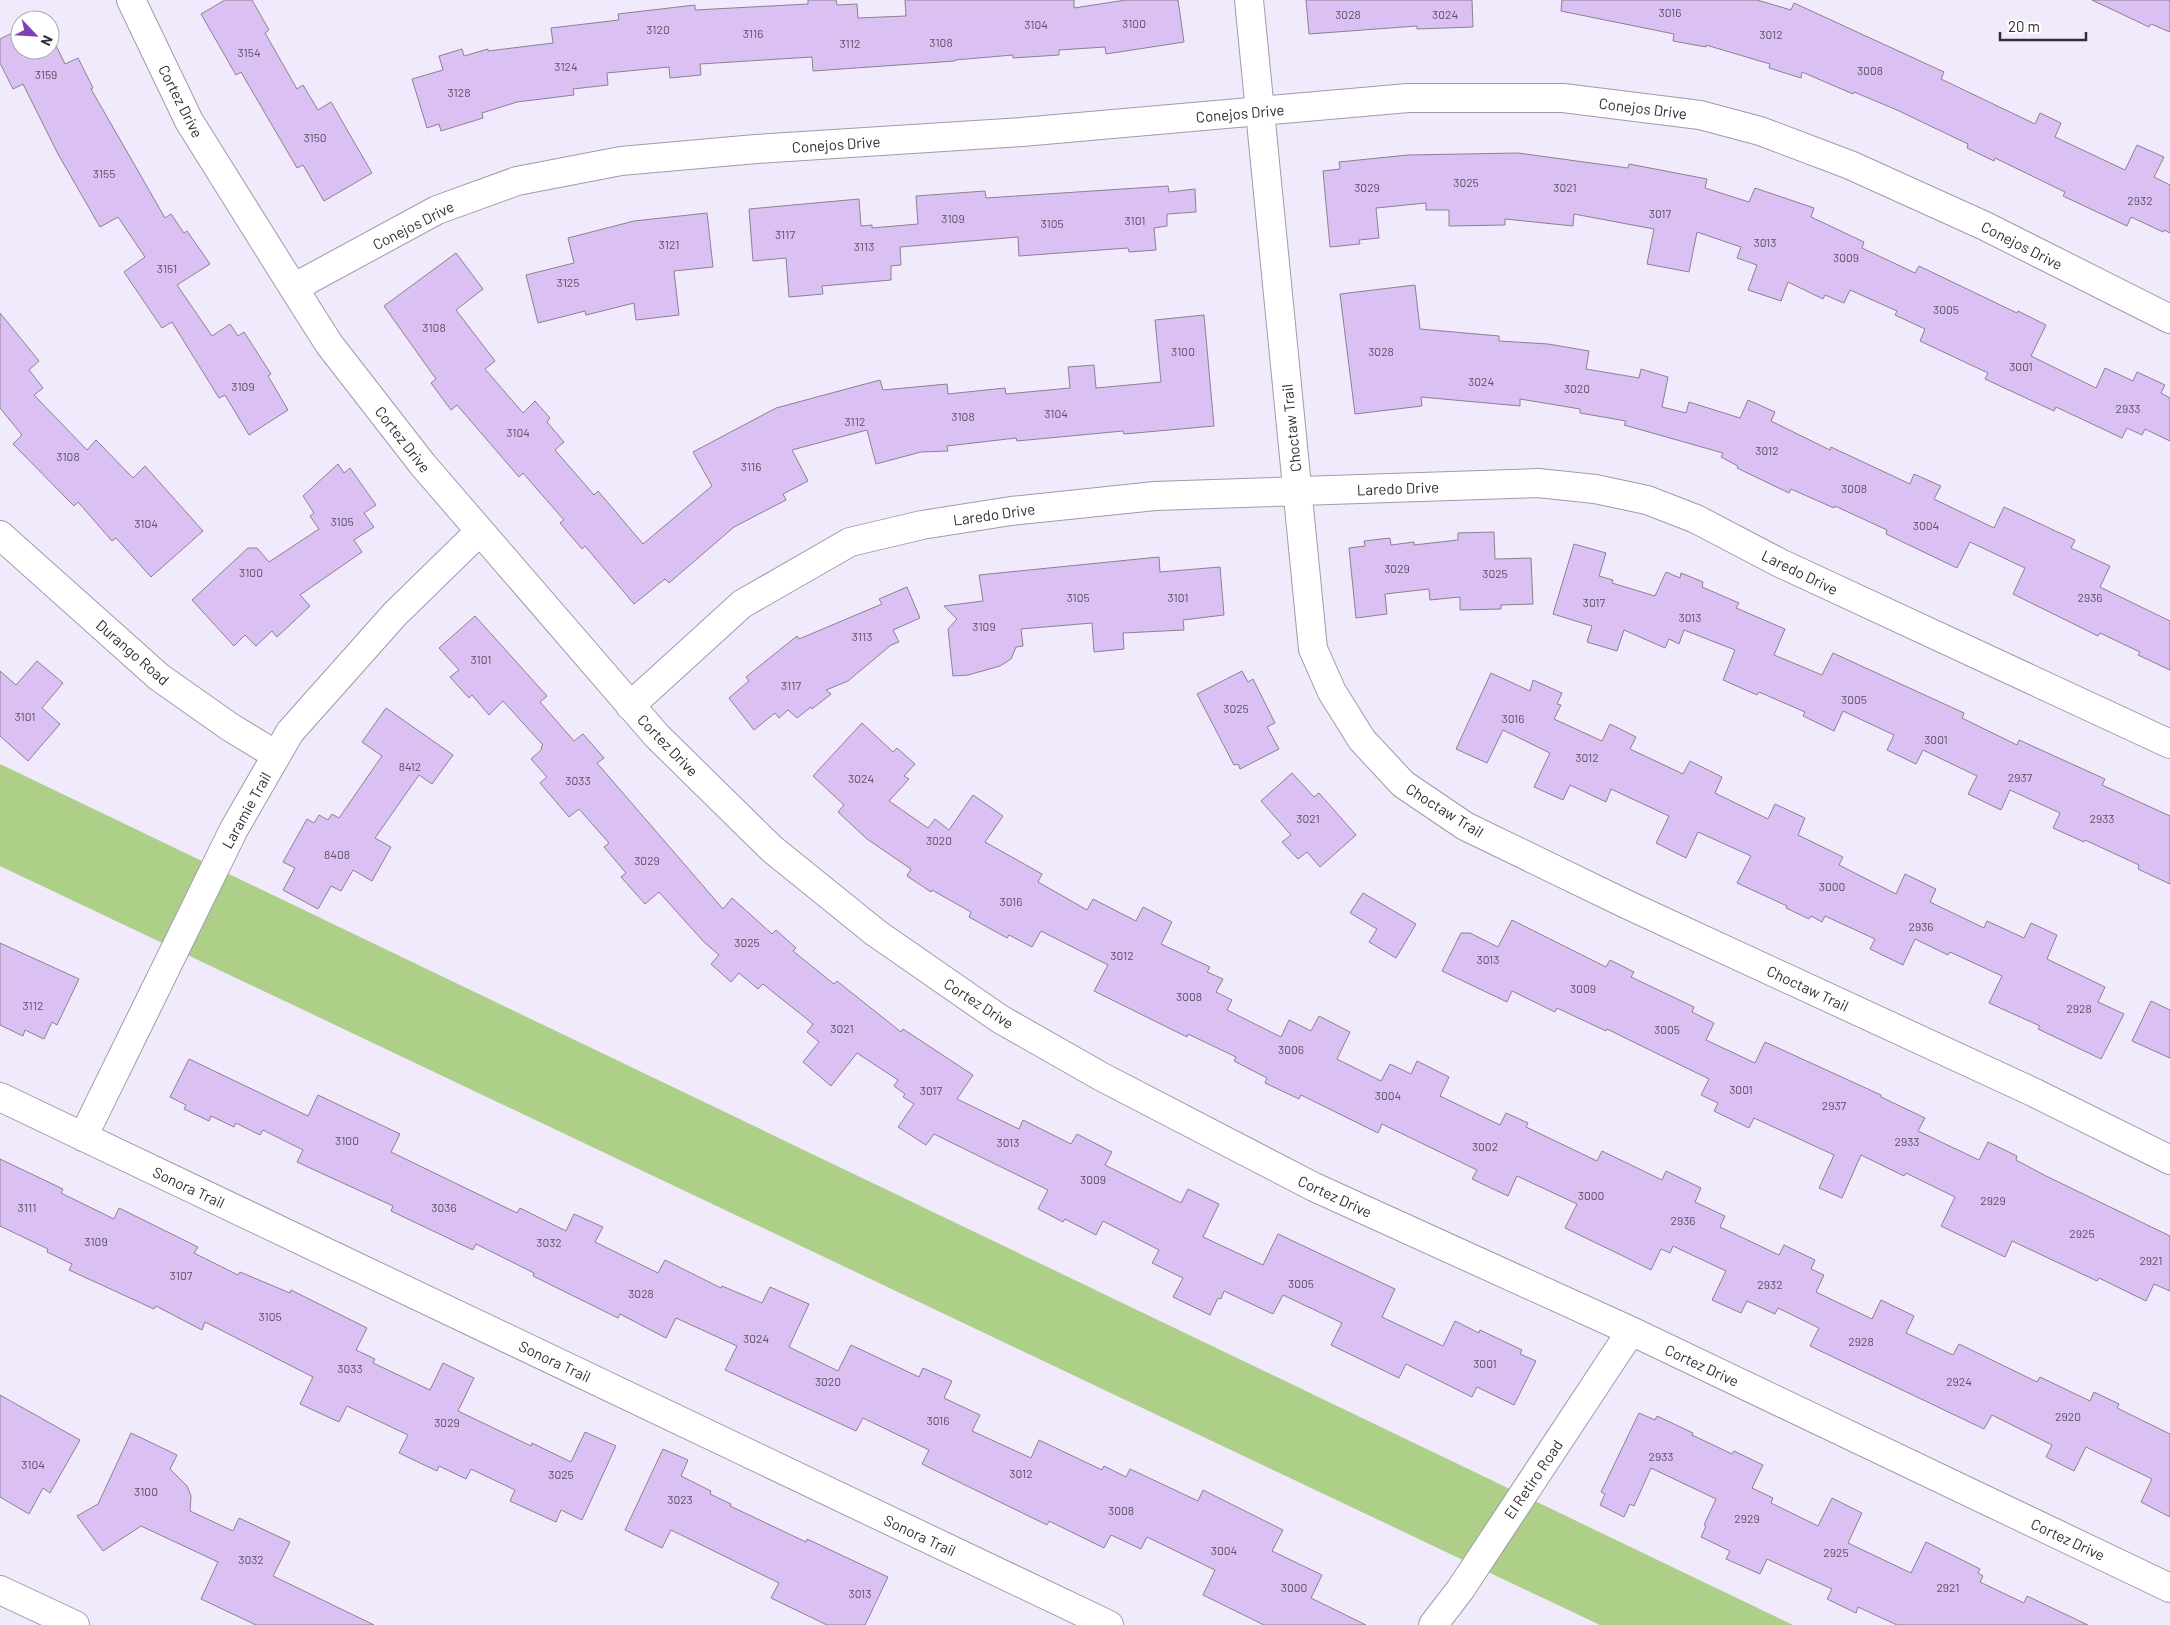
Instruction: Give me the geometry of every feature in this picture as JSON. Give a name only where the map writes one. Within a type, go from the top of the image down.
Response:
[{"type":"street","name":"Cortez Drive","points":[[131,0],[189,121],[296,292],[329,344],[423,465],[657,736],[772,849],[876,933],[1000,1018],[1102,1077],[1314,1187],[1632,1332],[2170,1588]]},
{"type":"street","name":"Choctaw Trail","points":[[1249,0],[1313,649],[1332,692],[1362,740],[1403,784],[1474,830],[1628,905],[2035,1093],[2170,1160]]},
{"type":"street","name":"Conejos Drive","points":[[296,292],[306,281],[437,210],[517,181],[640,160],[756,149],[1022,132],[1408,98],[1563,98],[1700,115],[1760,131],[1850,164],[1985,226],[2170,319]]},
{"type":"street","name":"Laredo Drive","points":[[630,706],[742,604],[850,542],[922,525],[1011,510],[1154,496],[1538,483],[1595,488],[1648,500],[1696,519],[1780,563],[2170,744]]},
{"type":"street","name":"Laramie Trail","points":[[83,1137],[234,829],[290,732],[395,614],[480,531]]},
{"type":"street","name":"Durango Road","points":[[0,535],[159,676],[230,727],[276,755]]},
{"type":"street","name":"Sonora Trail","points":[[0,1097],[1109,1625]]},
{"type":"street","name":"El Retiro Road","points":[[1433,1625],[1460,1590],[1632,1332]]},
{"type":"street","points":[[0,1590],[75,1625]]},
{"type":"green space","points":[[0,764],[1793,1625],[1600,1625],[0,866]]},
{"type":"building","points":[[225,0],[252,0],[269,30],[265,33],[297,89],[303,85],[318,110],[331,102],[372,173],[324,201],[303,165],[297,168],[241,72],[236,75],[201,14]]},
{"type":"building","points":[[808,0],[836,0],[837,5],[857,4],[858,18],[906,16],[905,0],[1074,0],[1074,8],[1126,0],[1178,0],[1184,42],[1106,54],[1105,47],[1059,50],[1059,55],[1013,58],[1013,55],[813,71],[812,57],[700,64],[701,75],[670,78],[669,67],[607,73],[608,85],[573,89],[574,95],[517,102],[482,113],[483,118],[441,131],[439,124],[427,128],[412,79],[443,70],[439,56],[462,49],[464,56],[488,49],[488,51],[553,43],[551,28],[619,20],[618,14],[695,5],[695,10],[808,4]]},
{"type":"building","points":[[1306,0],[1472,0],[1473,27],[1417,29],[1417,26],[1309,34]]},
{"type":"building","points":[[1562,0],[1757,0],[1791,10],[1794,3],[1944,72],[1941,79],[2035,124],[2040,113],[2061,123],[2055,137],[2125,170],[2137,145],[2164,157],[2154,177],[2170,185],[2170,233],[2164,230],[2163,232],[2131,217],[2127,226],[2063,196],[2065,192],[1995,158],[1994,161],[1967,148],[1968,144],[1897,110],[1802,72],[1801,78],[1769,68],[1770,64],[1706,45],[1706,47],[1673,41],[1674,34],[1561,11]]},
{"type":"building","points":[[2092,0],[2170,0],[2170,32],[2151,24],[2149,27]]},
{"type":"building","points":[[10,34],[10,60],[60,60],[60,54],[65,64],[78,58],[93,88],[91,89],[165,218],[171,214],[184,233],[187,231],[210,264],[177,285],[212,336],[230,324],[238,336],[244,332],[271,374],[268,376],[288,410],[249,435],[225,395],[219,398],[172,322],[162,328],[124,272],[145,257],[118,217],[100,227],[58,154],[23,84],[13,89],[0,63],[0,39]]},
{"type":"building","points":[[1518,153],[1628,168],[1629,164],[1707,179],[1705,188],[1749,202],[1755,188],[1814,208],[1811,217],[1864,242],[1862,248],[1915,273],[1919,266],[2046,325],[2031,356],[2096,388],[2105,368],[2133,381],[2137,372],[2165,385],[2161,393],[2170,398],[2170,441],[2145,429],[2142,435],[2127,428],[2122,438],[2056,407],[2054,411],[1985,379],[1988,373],[1920,341],[1925,329],[1895,315],[1897,311],[1850,290],[1844,303],[1825,295],[1823,299],[1788,282],[1781,301],[1748,290],[1757,265],[1737,258],[1741,247],[1697,232],[1689,272],[1647,264],[1654,229],[1574,214],[1573,226],[1505,219],[1505,225],[1449,226],[1449,210],[1426,210],[1426,203],[1376,208],[1379,238],[1359,240],[1360,244],[1330,247],[1323,171],[1340,169],[1339,162],[1408,155]]},
{"type":"building","points":[[1168,186],[1169,192],[1195,189],[1196,212],[1167,214],[1167,226],[1154,228],[1156,250],[1129,252],[1128,248],[1019,256],[1018,237],[900,247],[901,265],[891,266],[891,280],[822,286],[823,294],[789,297],[786,258],[753,261],[749,209],[859,199],[861,226],[872,225],[872,228],[918,224],[916,196],[985,191],[986,198]]},
{"type":"building","points":[[707,213],[713,267],[674,271],[679,315],[636,320],[634,303],[586,315],[585,311],[538,323],[526,275],[574,263],[568,238],[634,221]]},
{"type":"building","points":[[456,253],[483,289],[456,310],[495,361],[485,369],[523,413],[535,401],[550,418],[547,422],[564,442],[555,450],[594,495],[598,491],[643,544],[712,486],[693,452],[776,408],[880,380],[883,390],[947,384],[948,394],[1005,388],[1006,394],[1070,388],[1068,367],[1094,365],[1096,388],[1161,382],[1155,320],[1204,315],[1214,426],[1124,434],[1123,431],[1017,441],[1016,438],[947,446],[948,451],[921,452],[876,464],[867,430],[792,450],[808,481],[783,494],[786,500],[734,527],[669,583],[665,579],[634,604],[585,546],[582,549],[560,523],[564,520],[523,473],[519,477],[457,405],[451,410],[431,383],[436,379],[384,306]]},
{"type":"building","points":[[1415,285],[1420,329],[1499,336],[1499,341],[1548,344],[1589,351],[1586,369],[1639,378],[1641,369],[1668,377],[1662,407],[1686,413],[1689,402],[1740,418],[1748,400],[1775,412],[1771,421],[1830,450],[1831,447],[1910,484],[1914,474],[1941,486],[1934,499],[1994,528],[2004,507],[2075,540],[2071,548],[2110,566],[2100,587],[2170,621],[2170,670],[2138,655],[2140,652],[2100,633],[2098,636],[2013,594],[2025,568],[1970,542],[1957,568],[1886,534],[1887,530],[1835,506],[1834,508],[1791,489],[1789,493],[1737,468],[1738,466],[1721,457],[1723,453],[1624,425],[1626,421],[1580,413],[1580,409],[1520,399],[1520,406],[1421,397],[1422,406],[1355,414],[1340,294]]},
{"type":"building","points":[[0,313],[39,361],[29,370],[43,388],[34,395],[87,450],[96,440],[133,478],[145,466],[203,531],[151,577],[116,538],[112,541],[78,502],[74,506],[13,444],[22,435],[0,408]]},
{"type":"building","points":[[338,464],[344,473],[350,468],[376,505],[364,513],[374,527],[354,540],[362,552],[300,595],[310,606],[277,637],[272,631],[256,646],[245,635],[234,646],[192,600],[248,548],[257,548],[269,562],[319,529],[310,516],[314,513],[303,496]]},
{"type":"building","points":[[1494,532],[1495,559],[1531,558],[1533,604],[1501,605],[1501,609],[1460,610],[1460,597],[1430,600],[1429,589],[1385,594],[1387,614],[1356,618],[1349,548],[1365,546],[1364,541],[1390,538],[1391,545],[1414,542],[1414,545],[1458,540],[1458,533]]},
{"type":"building","points":[[1574,544],[1606,553],[1599,576],[1613,580],[1612,583],[1655,596],[1666,572],[1680,578],[1681,573],[1703,582],[1702,587],[1739,603],[1736,608],[1785,629],[1774,655],[1822,675],[1833,653],[1964,713],[1962,718],[2017,745],[2019,740],[2105,779],[2102,785],[2170,816],[2170,884],[2138,869],[2139,865],[2085,840],[2084,842],[2053,828],[2060,813],[2010,790],[2001,810],[1968,794],[1977,776],[1923,750],[1916,764],[1887,750],[1894,735],[1843,711],[1834,731],[1803,716],[1805,712],[1759,692],[1757,695],[1723,680],[1735,650],[1684,630],[1679,644],[1669,639],[1665,648],[1624,630],[1617,651],[1587,642],[1592,626],[1553,614]]},
{"type":"building","points":[[1159,557],[1160,572],[1220,567],[1224,615],[1183,620],[1184,630],[1123,633],[1124,649],[1094,652],[1092,623],[1021,629],[1023,646],[1016,647],[1011,659],[1000,666],[968,675],[953,676],[948,629],[957,619],[944,606],[983,601],[979,575]]},
{"type":"building","points":[[907,587],[920,618],[893,630],[899,642],[891,645],[848,681],[826,690],[831,694],[812,709],[811,707],[797,718],[788,710],[779,718],[775,713],[754,730],[729,698],[749,681],[746,677],[797,636],[799,639],[882,604],[879,599]]},
{"type":"building","points":[[475,616],[547,696],[540,702],[574,741],[583,734],[604,758],[597,763],[723,909],[732,898],[772,934],[776,930],[796,948],[793,951],[834,984],[837,981],[901,1032],[903,1029],[973,1075],[957,1099],[1019,1129],[1023,1120],[1071,1144],[1077,1134],[1112,1152],[1105,1165],[1181,1203],[1188,1189],[1219,1204],[1203,1237],[1263,1265],[1278,1234],[1395,1289],[1382,1317],[1443,1346],[1455,1321],[1479,1333],[1480,1330],[1522,1350],[1520,1354],[1536,1361],[1514,1405],[1477,1387],[1472,1397],[1406,1364],[1399,1378],[1331,1345],[1342,1323],[1283,1295],[1273,1314],[1224,1291],[1221,1299],[1218,1298],[1210,1315],[1173,1297],[1183,1278],[1152,1263],[1159,1250],[1103,1221],[1096,1235],[1065,1219],[1063,1222],[1038,1209],[1048,1190],[934,1134],[926,1145],[898,1127],[914,1104],[903,1097],[905,1094],[894,1086],[898,1080],[857,1053],[831,1086],[803,1062],[819,1042],[807,1032],[813,1024],[763,984],[758,989],[739,973],[731,982],[711,964],[719,955],[703,941],[659,892],[645,904],[621,877],[626,873],[604,847],[609,843],[579,809],[569,817],[540,783],[547,777],[531,759],[542,749],[543,745],[503,701],[489,715],[472,695],[469,698],[450,677],[459,670],[439,648]]},
{"type":"building","points":[[37,661],[63,683],[42,708],[60,724],[28,761],[0,736],[0,671],[16,685]]},
{"type":"building","points":[[1242,671],[1248,682],[1253,679],[1275,723],[1267,727],[1279,749],[1240,769],[1238,764],[1234,765],[1197,694]]},
{"type":"building","points":[[1491,673],[1530,691],[1533,680],[1562,693],[1557,704],[1561,705],[1554,719],[1602,741],[1610,724],[1636,737],[1630,749],[1683,774],[1690,761],[1722,777],[1715,793],[1768,819],[1775,804],[1805,818],[1798,835],[1843,857],[1839,865],[1896,894],[1905,874],[1936,889],[1930,902],[1984,928],[1987,921],[2024,938],[2031,923],[2057,935],[2047,959],[2105,987],[2098,1002],[2124,1014],[2101,1059],[2038,1029],[2040,1026],[1989,1003],[2002,976],[1950,952],[1948,955],[1915,939],[1903,965],[1870,949],[1875,939],[1825,916],[1822,922],[1811,916],[1809,919],[1786,908],[1787,906],[1737,883],[1751,856],[1698,832],[1686,858],[1656,843],[1669,816],[1611,789],[1606,802],[1570,785],[1563,800],[1534,787],[1550,753],[1503,730],[1487,763],[1456,749]]},
{"type":"building","points":[[386,708],[453,755],[432,784],[419,775],[375,838],[391,847],[372,881],[353,870],[341,891],[331,886],[318,909],[283,890],[295,868],[283,862],[307,819],[314,823],[319,815],[328,820],[332,814],[339,818],[382,756],[362,742]]},
{"type":"building","points":[[862,723],[893,752],[897,748],[915,764],[904,776],[909,779],[889,801],[928,828],[935,819],[949,830],[973,795],[1003,816],[985,842],[1042,874],[1038,882],[1087,910],[1093,899],[1136,921],[1143,907],[1172,922],[1161,944],[1210,967],[1207,972],[1223,979],[1216,992],[1232,1000],[1227,1010],[1281,1037],[1289,1020],[1311,1031],[1319,1016],[1350,1032],[1337,1059],[1381,1081],[1390,1064],[1411,1074],[1417,1061],[1449,1077],[1440,1096],[1500,1125],[1506,1113],[1528,1123],[1526,1127],[1597,1161],[1602,1151],[1662,1180],[1666,1171],[1701,1188],[1695,1202],[1725,1216],[1720,1227],[1779,1255],[1784,1245],[1815,1260],[1811,1269],[1824,1275],[1816,1292],[1872,1319],[1881,1300],[1914,1316],[1906,1333],[1953,1355],[1959,1344],[2037,1382],[2040,1377],[2090,1401],[2094,1392],[2119,1404],[2117,1408],[2170,1434],[2170,1517],[2141,1502],[2152,1479],[2086,1447],[2074,1471],[2046,1457],[2052,1445],[1992,1415],[1984,1429],[1810,1346],[1819,1328],[1778,1308],[1775,1314],[1747,1301],[1741,1313],[1712,1300],[1726,1271],[1673,1246],[1670,1253],[1661,1249],[1651,1270],[1565,1228],[1577,1204],[1517,1176],[1508,1196],[1472,1179],[1477,1170],[1382,1124],[1378,1133],[1301,1095],[1299,1099],[1265,1083],[1267,1078],[1234,1061],[1236,1057],[1188,1034],[1187,1037],[1094,991],[1108,965],[1041,931],[1032,947],[1009,935],[1007,938],[969,917],[971,912],[932,890],[931,892],[907,876],[911,869],[867,839],[838,812],[844,805],[813,776]]},
{"type":"building","points":[[1292,773],[1314,797],[1319,793],[1356,835],[1320,867],[1307,852],[1298,859],[1282,842],[1291,835],[1261,801]]},
{"type":"building","points":[[1363,893],[1416,924],[1396,958],[1369,942],[1377,929],[1350,913]]},
{"type":"building","points":[[1512,920],[1606,967],[1610,960],[1634,972],[1631,977],[1694,1007],[1692,1012],[1714,1023],[1706,1040],[1755,1063],[1765,1042],[1881,1095],[1881,1097],[1925,1118],[1918,1131],[1979,1160],[1988,1142],[2017,1156],[2016,1160],[2044,1175],[2170,1236],[2170,1291],[2154,1284],[2146,1301],[2099,1278],[2097,1281],[2012,1241],[2005,1257],[1941,1226],[1955,1197],[1906,1173],[1904,1176],[1861,1155],[1842,1198],[1819,1188],[1834,1155],[1754,1118],[1749,1128],[1714,1111],[1718,1103],[1701,1095],[1709,1079],[1607,1029],[1606,1031],[1557,1008],[1555,1012],[1512,991],[1507,1002],[1442,971],[1461,933],[1470,933],[1498,947]]},
{"type":"building","points":[[0,943],[79,979],[57,1025],[52,1022],[44,1039],[25,1030],[23,1036],[0,1025]]},
{"type":"building","points":[[2151,1001],[2170,1010],[2170,1058],[2132,1041]]},
{"type":"building","points":[[189,1059],[308,1116],[318,1095],[400,1134],[391,1152],[517,1213],[520,1208],[566,1231],[574,1214],[603,1227],[595,1242],[658,1273],[665,1260],[721,1288],[722,1286],[762,1303],[770,1287],[809,1304],[789,1347],[838,1371],[851,1345],[919,1377],[923,1368],[952,1381],[944,1398],[980,1415],[972,1431],[1031,1458],[1039,1440],[1102,1470],[1104,1466],[1126,1477],[1130,1469],[1198,1501],[1203,1490],[1283,1530],[1272,1551],[1322,1575],[1311,1598],[1366,1625],[1264,1625],[1203,1595],[1215,1570],[1147,1537],[1141,1549],[1111,1535],[1104,1548],[1049,1521],[1047,1525],[922,1464],[929,1450],[863,1418],[856,1431],[725,1370],[737,1346],[676,1318],[666,1338],[620,1314],[618,1318],[533,1276],[534,1273],[476,1244],[473,1250],[391,1211],[393,1206],[297,1162],[303,1150],[263,1130],[260,1135],[236,1123],[234,1127],[211,1116],[209,1121],[184,1109],[186,1105],[170,1097]]},
{"type":"building","points":[[0,1159],[63,1189],[61,1193],[114,1219],[119,1208],[198,1247],[194,1253],[238,1275],[240,1272],[290,1293],[291,1290],[367,1328],[356,1350],[375,1359],[373,1363],[430,1390],[443,1363],[474,1378],[458,1411],[531,1446],[532,1443],[571,1462],[585,1432],[616,1446],[582,1520],[561,1510],[556,1522],[510,1501],[515,1490],[471,1469],[466,1479],[439,1466],[437,1471],[399,1453],[408,1435],[347,1406],[339,1422],[300,1404],[313,1377],[205,1322],[202,1330],[156,1306],[154,1309],[69,1270],[72,1264],[47,1252],[48,1249],[0,1226]]},
{"type":"building","points":[[0,1395],[80,1440],[50,1493],[43,1488],[29,1514],[0,1497]]},
{"type":"building","points":[[1639,1413],[1655,1420],[1657,1416],[1732,1454],[1734,1451],[1763,1465],[1752,1488],[1773,1498],[1771,1503],[1818,1526],[1832,1498],[1862,1513],[1848,1543],[1911,1573],[1926,1542],[1980,1569],[1978,1573],[1983,1576],[1980,1582],[2024,1603],[2027,1596],[2088,1625],[1897,1625],[1858,1607],[1856,1613],[1827,1599],[1832,1589],[1767,1559],[1760,1574],[1726,1559],[1730,1551],[1701,1537],[1706,1526],[1704,1525],[1716,1499],[1651,1468],[1634,1506],[1630,1504],[1624,1517],[1600,1505],[1605,1494],[1601,1492]]},
{"type":"building","points":[[131,1433],[177,1455],[170,1469],[187,1486],[191,1496],[190,1511],[233,1531],[239,1518],[290,1542],[273,1576],[374,1625],[256,1625],[201,1599],[218,1562],[141,1526],[103,1551],[77,1516],[98,1504]]},
{"type":"building","points":[[663,1449],[688,1460],[681,1476],[711,1491],[710,1494],[731,1504],[730,1506],[806,1542],[807,1539],[888,1577],[865,1625],[827,1625],[771,1598],[779,1583],[671,1530],[662,1548],[625,1530]]}]
